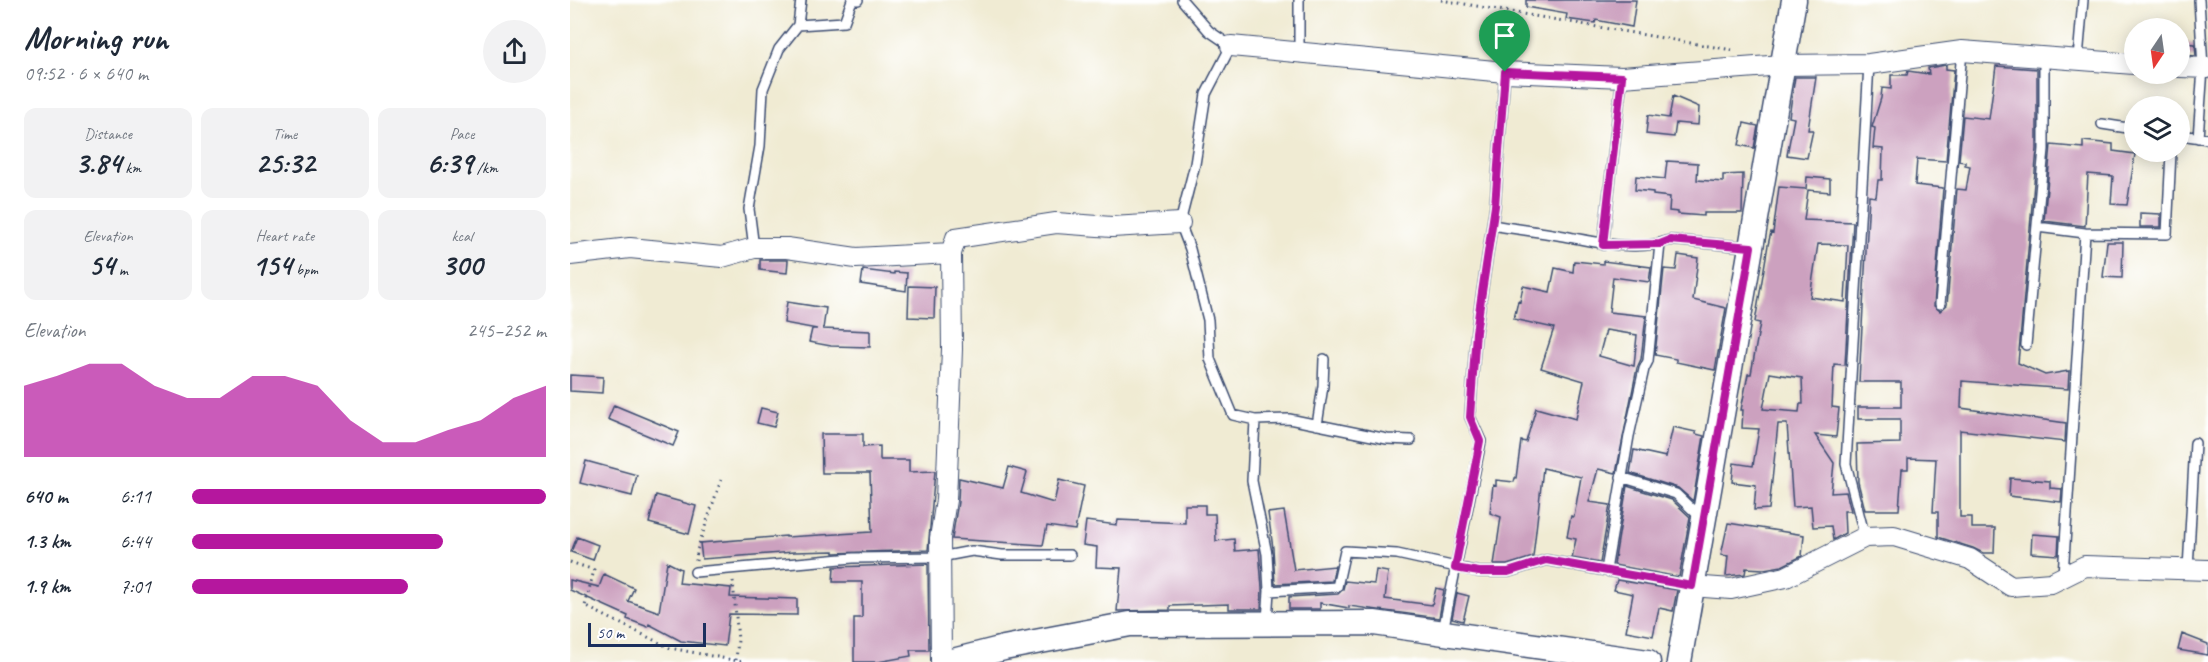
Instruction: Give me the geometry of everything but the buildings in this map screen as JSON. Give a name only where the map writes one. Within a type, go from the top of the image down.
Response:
[{"type":"street","points":[[1679,662],[1794,0]]},
{"type":"street","points":[[1231,46],[1505,72],[1622,77],[1783,65],[1869,64],[1962,51],[2124,63]]},
{"type":"street","points":[[2190,67],[2206,68]]},
{"type":"street","points":[[941,662],[940,537],[946,500],[948,465],[952,349],[951,254],[956,238],[1056,223],[1112,226],[1180,223]]},
{"type":"street","points":[[570,255],[630,248],[722,257],[754,248],[787,248],[856,258],[951,254]]},
{"type":"street","points":[[1692,586],[1731,589],[1786,577],[1864,537],[1894,536],[1970,559],[2011,586],[2051,583],[2085,566],[2198,570]]},
{"type":"street","points":[[949,662],[1004,655],[1130,624],[1374,623],[1648,662]]},
{"type":"lane","points":[[754,248],[749,209],[760,146],[763,89],[779,49],[798,24],[801,0]]},
{"type":"lane","points":[[798,24],[844,22],[852,0],[858,0]]},
{"type":"lane","points":[[1182,0],[1209,31],[1231,46],[1206,94],[1195,164],[1180,223],[1190,249],[1208,320],[1210,359],[1233,415],[1255,420],[1289,419],[1387,439],[1411,440]]},
{"type":"lane","points":[[1299,0],[1299,52]]},
{"type":"lane","points":[[2078,58],[2083,0]]},
{"type":"lane","points":[[2199,0],[2206,68],[2203,139]]},
{"type":"lane","points":[[1940,304],[1962,51]]},
{"type":"lane","points":[[2026,345],[2044,149],[2043,56]]},
{"type":"lane","points":[[1864,537],[1846,464],[1869,64]]},
{"type":"lane","points":[[1442,633],[1480,441],[1470,417],[1476,332],[1492,225],[1505,72]]},
{"type":"lane","points":[[1603,245],[1622,77]]},
{"type":"lane","points":[[2102,124],[2124,127]]},
{"type":"lane","points":[[2037,227],[2085,233],[2167,234],[2170,162]]},
{"type":"lane","points":[[1492,225],[1603,245],[1660,244],[1670,240],[1751,247]]},
{"type":"lane","points":[[2063,578],[2085,233]]},
{"type":"lane","points":[[1606,570],[1621,477],[1644,369],[1648,361],[1660,244]]},
{"type":"lane","points":[[1317,425],[1323,386],[1324,359]]},
{"type":"lane","points":[[1255,420],[1252,481],[1267,554],[1269,591],[1267,624]]},
{"type":"lane","points":[[2194,442],[2198,570]]},
{"type":"lane","points":[[1621,477],[1676,494],[1703,519]]},
{"type":"lane","points":[[695,572],[853,558],[940,557],[972,551],[1002,555],[1070,555]]},
{"type":"lane","points":[[1269,591],[1337,587],[1345,551],[1397,554],[1479,572],[1508,572],[1546,560],[1692,586]]},
{"type":"path","points":[[1441,0],[1738,51]]},
{"type":"path","points":[[695,572],[697,550],[721,480]]},
{"type":"path","points":[[570,562],[594,570],[585,606],[670,648],[743,662]]},
{"type":"path","points":[[733,569],[738,639],[736,660]]},
{"type":"route","points":[[1505,72],[1622,77],[1603,245],[1660,244],[1670,240],[1751,247],[1692,586],[1546,560],[1508,572],[1479,572],[1455,568],[1480,441],[1470,417],[1476,332],[1495,206],[1505,72]]}]
